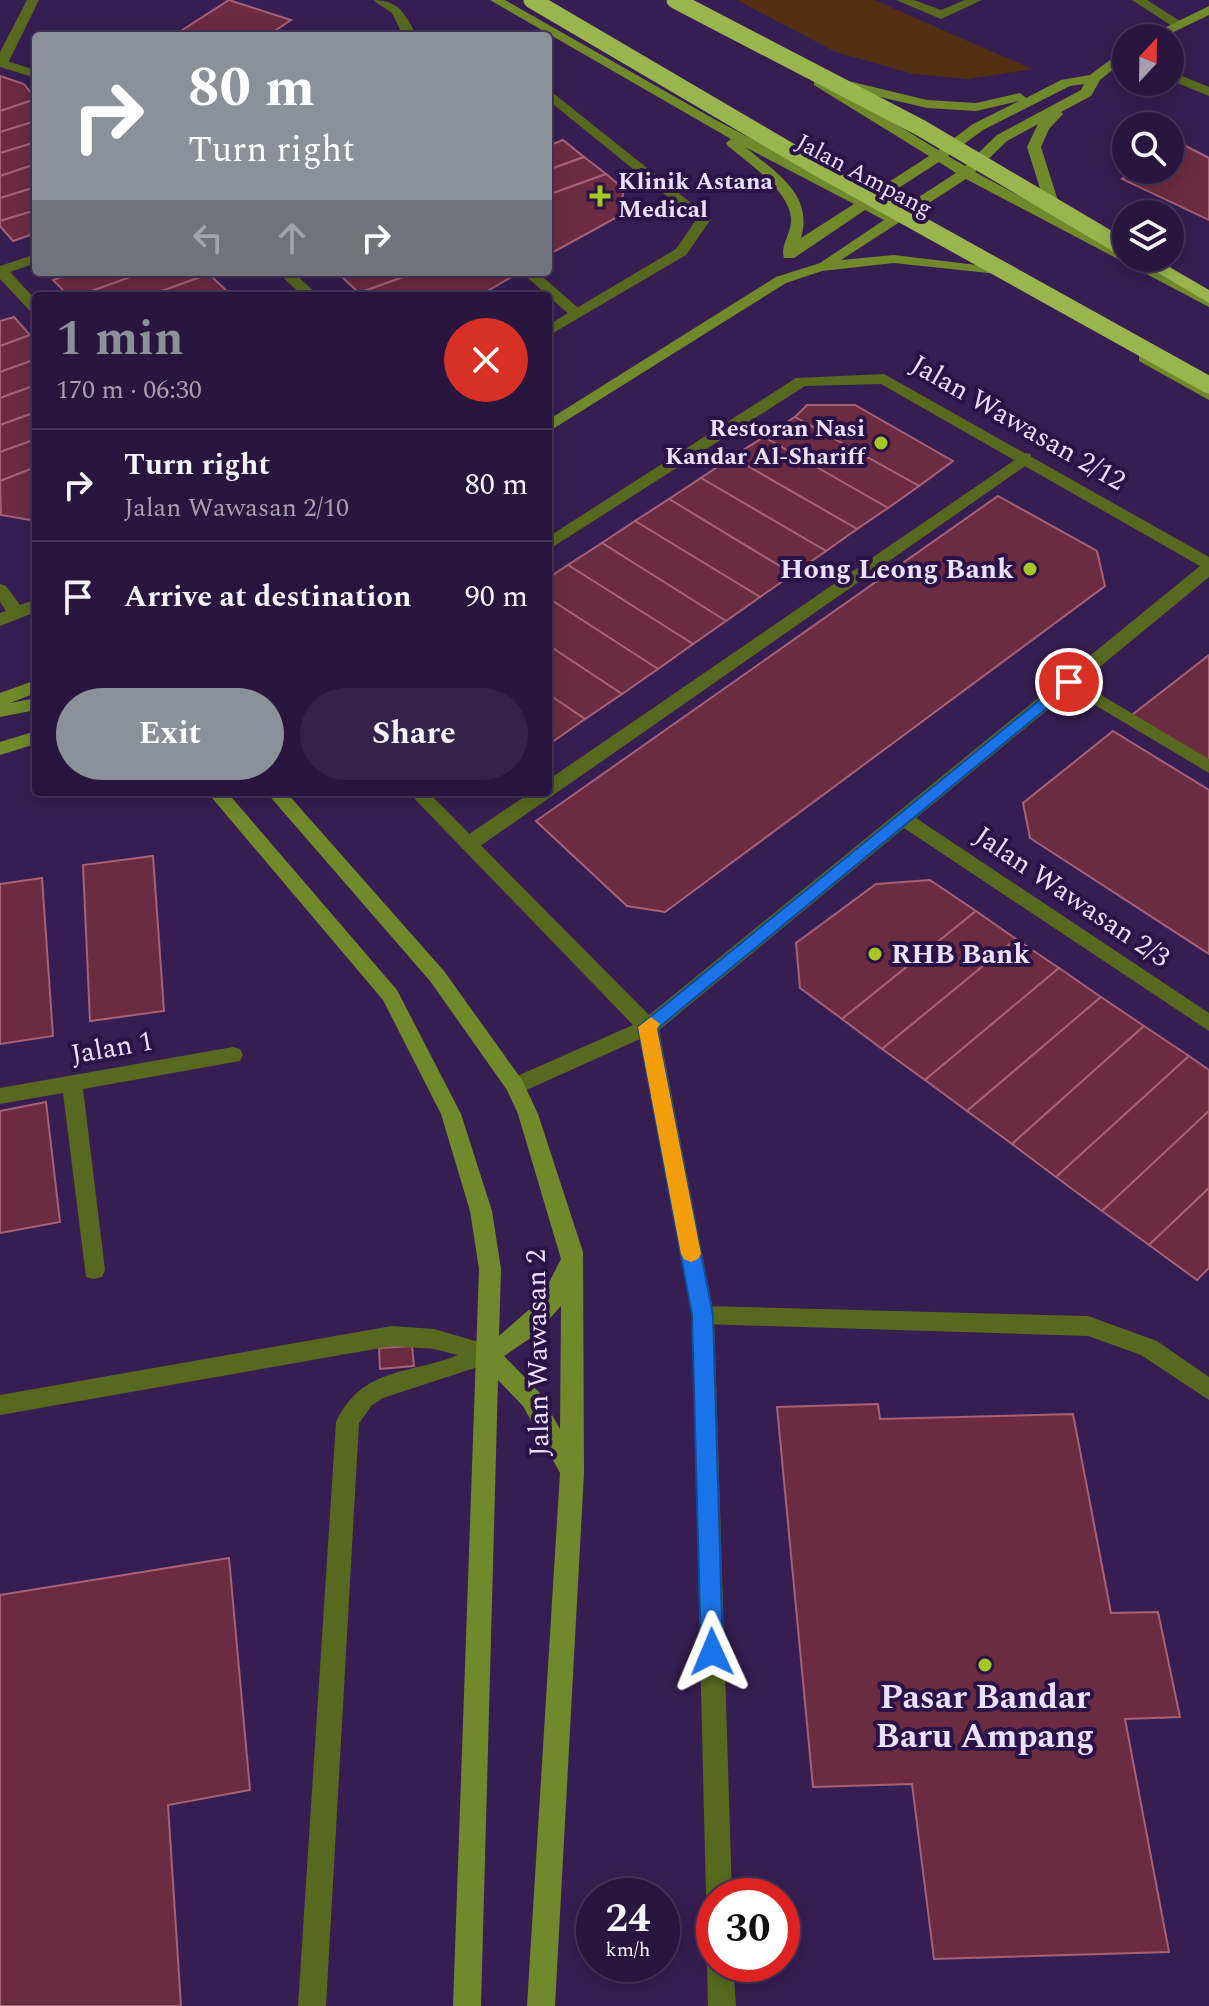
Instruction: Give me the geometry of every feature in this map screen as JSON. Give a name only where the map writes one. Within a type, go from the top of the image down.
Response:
[{"type":"highway","points":[[532,0],[815,166],[1209,385]]},
{"type":"highway","points":[[675,0],[921,128],[1112,241]]},
{"type":"highway","points":[[1164,272],[1209,300]]},
{"type":"street","points":[[32,73],[0,63],[33,0]]},
{"type":"street","points":[[379,0],[397,11],[408,32]]},
{"type":"street","name":"Jalan Ampang","points":[[496,0],[552,32]]},
{"type":"street","name":"Jalan Ampang","points":[[663,0],[805,74],[966,173],[1209,300]]},
{"type":"street","points":[[902,0],[941,15],[976,0]]},
{"type":"street","points":[[1138,0],[1177,23],[1209,10]]},
{"type":"street","name":"Jalan Ampang","points":[[552,32],[709,122],[993,271],[1209,395]]},
{"type":"street","points":[[820,267],[966,173],[1002,138],[1086,93],[1094,78],[1112,64]]},
{"type":"street","points":[[805,74],[927,104],[976,107],[1048,91]]},
{"type":"street","points":[[789,252],[939,156],[978,127],[1066,83],[1094,78]]},
{"type":"street","points":[[1184,81],[1209,92]]},
{"type":"street","points":[[552,96],[704,219],[681,252],[552,328]]},
{"type":"street","points":[[1058,223],[1034,147],[1043,127],[1067,103]]},
{"type":"street","points":[[709,122],[787,190],[799,220],[781,280]]},
{"type":"street","points":[[32,259],[0,271],[32,305]]},
{"type":"street","points":[[552,424],[781,280],[820,267],[894,259],[993,271]]},
{"type":"street","points":[[289,276],[307,292]]},
{"type":"street","points":[[533,276],[551,292]]},
{"type":"street","points":[[552,292],[576,313]]},
{"type":"street","name":"Jalan Wawasan 2/12","points":[[552,542],[801,381],[884,379],[1209,566]]},
{"type":"street","points":[[552,787],[1025,458]]},
{"type":"street","points":[[515,1086],[648,1027],[1209,566]]},
{"type":"street","points":[[0,590],[17,613]]},
{"type":"street","points":[[0,620],[32,607]]},
{"type":"street","points":[[1069,682],[1209,767]]},
{"type":"street","points":[[0,700],[32,688]]},
{"type":"street","points":[[0,711],[32,705]]},
{"type":"street","points":[[0,749],[32,738]]},
{"type":"street","name":"Jalan Wawasan 2","points":[[219,796],[390,995],[451,1114],[481,1211],[490,1269],[467,2006]]},
{"type":"street","name":"Jalan Wawasan 2","points":[[279,796],[437,976],[515,1086],[528,1114],[572,1252],[572,1473],[541,2006]]},
{"type":"street","points":[[421,796],[648,1027],[703,1315],[719,1878]]},
{"type":"street","points":[[469,844],[539,796]]},
{"type":"street","name":"Jalan Wawasan 2/3","points":[[903,818],[1209,1023]]},
{"type":"street","name":"Jalan 1","points":[[0,1096],[233,1055]]},
{"type":"street","points":[[72,1083],[94,1270]]},
{"type":"street","points":[[312,2006],[348,1422],[354,1407],[392,1381],[442,1371],[488,1354],[513,1340],[552,1303],[566,1278],[572,1252]]},
{"type":"street","points":[[703,1315],[1088,1326],[1149,1348],[1209,1390]]},
{"type":"street","points":[[0,1405],[392,1336],[434,1339],[488,1354],[531,1399],[572,1473]]},
{"type":"street","points":[[721,1982],[722,2006]]},
{"type":"shaded area","points":[[737,0],[874,0],[1032,69],[968,79],[914,74],[836,52]]},
{"type":"building","points":[[229,0],[291,20],[273,32],[179,32]]},
{"type":"building","points":[[0,76],[24,84],[32,94],[32,100],[0,111]]},
{"type":"building","points":[[32,100],[32,122],[0,132],[0,111]]},
{"type":"building","points":[[32,122],[32,143],[0,153],[0,132]]},
{"type":"building","points":[[563,140],[584,157],[552,169],[552,144]]},
{"type":"building","points":[[32,143],[32,165],[0,176],[0,153]]},
{"type":"building","points":[[1184,145],[1209,158],[1209,220],[1184,208],[1184,200],[1167,200],[1133,184],[1184,184]]},
{"type":"building","points":[[584,157],[606,174],[552,194],[552,169]]},
{"type":"building","points":[[32,165],[32,188],[0,198],[0,176]]},
{"type":"building","points":[[606,174],[624,189],[619,216],[552,253],[552,194]]},
{"type":"building","points":[[32,188],[32,211],[0,221],[0,198]]},
{"type":"building","points":[[32,211],[32,234],[13,241],[0,226],[0,221]]},
{"type":"building","points":[[64,276],[133,276],[89,292],[65,292],[53,280]]},
{"type":"building","points":[[133,276],[203,276],[159,292],[89,292]]},
{"type":"building","points":[[211,276],[228,292],[159,292]]},
{"type":"building","points":[[341,276],[406,276],[362,292]]},
{"type":"building","points":[[406,276],[513,276],[486,292],[362,292]]},
{"type":"building","points":[[14,317],[30,335],[0,346],[0,321]]},
{"type":"building","points":[[30,335],[32,360],[0,372],[0,346]]},
{"type":"building","points":[[32,360],[32,386],[0,398],[0,372]]},
{"type":"building","points":[[32,386],[32,413],[0,425],[0,398]]},
{"type":"building","points":[[807,405],[855,405],[953,461],[919,486],[795,417]]},
{"type":"building","points":[[32,413],[32,440],[0,452],[0,425]]},
{"type":"building","points":[[795,417],[919,486],[888,508],[764,437]]},
{"type":"building","points":[[764,437],[888,508],[857,529],[732,457]]},
{"type":"building","points":[[32,440],[32,469],[0,481],[0,452]]},
{"type":"building","points":[[732,457],[857,529],[826,551],[701,478]]},
{"type":"building","points":[[32,469],[32,520],[1,515],[0,481]]},
{"type":"building","points":[[701,478],[826,551],[793,574],[669,499]]},
{"type":"building","points":[[998,496],[1097,551],[1105,586],[665,912],[627,906],[536,821]]},
{"type":"building","points":[[669,499],[793,574],[760,597],[635,521]]},
{"type":"building","points":[[635,521],[760,597],[726,621],[602,543]]},
{"type":"building","points":[[602,543],[726,621],[693,644],[568,565]]},
{"type":"building","points":[[568,565],[693,644],[658,669],[552,601],[552,575]]},
{"type":"building","points":[[552,601],[658,669],[622,694],[552,648]]},
{"type":"building","points":[[552,648],[622,694],[585,719],[552,697]]},
{"type":"building","points":[[1209,655],[1209,762],[1132,715]]},
{"type":"building","points":[[552,697],[585,719],[552,742]]},
{"type":"building","points":[[1113,731],[1209,790],[1209,954],[1030,838],[1023,803]]},
{"type":"building","points":[[153,856],[164,1011],[90,1021],[83,865]]},
{"type":"building","points":[[42,878],[53,1036],[0,1044],[0,884]]},
{"type":"building","points":[[930,880],[976,911],[842,1019],[800,988],[796,943],[876,884]]},
{"type":"building","points":[[976,911],[1016,939],[882,1049],[842,1019]]},
{"type":"building","points":[[1016,939],[1059,968],[925,1080],[882,1049]]},
{"type":"building","points":[[1059,968],[1101,997],[967,1111],[925,1080]]},
{"type":"building","points":[[1101,997],[1144,1026],[1012,1144],[967,1111]]},
{"type":"building","points":[[1144,1026],[1189,1056],[1056,1177],[1012,1144]]},
{"type":"building","points":[[1189,1056],[1209,1070],[1209,1111],[1102,1211],[1056,1177]]},
{"type":"building","points":[[46,1102],[60,1222],[0,1233],[0,1111]]},
{"type":"building","points":[[1209,1111],[1209,1188],[1149,1245],[1102,1211]]},
{"type":"building","points":[[1209,1188],[1209,1268],[1197,1280],[1149,1245]]},
{"type":"building","points":[[412,1346],[414,1366],[380,1369],[379,1348]]},
{"type":"building","name":"Pasar Bandar Baru Ampang","points":[[878,1404],[880,1419],[1073,1414],[1111,1613],[1158,1612],[1180,1717],[1125,1719],[1169,1952],[934,1959],[912,1784],[813,1787],[777,1407]]},
{"type":"building","points":[[229,1558],[250,1790],[168,1805],[181,2006],[0,2006],[0,1595]]},
{"type":"slow traffic","points":[[651,1024],[648,1027],[691,1254]]},
{"type":"place","name":"Klinik Astana Medical","points":[[600,196]]},
{"type":"place","name":"Restoran Nasi Kandar Al-Shariff","points":[[881,443]]},
{"type":"place","name":"Hong Leong Bank","points":[[1030,569]]},
{"type":"place","name":"RHB Bank","points":[[875,954]]},
{"type":"place","name":"Pasar Bandar Baru Ampang","points":[[985,1665]]},
{"type":"route","points":[[712,1652],[703,1315],[648,1027],[1069,682]]}]
